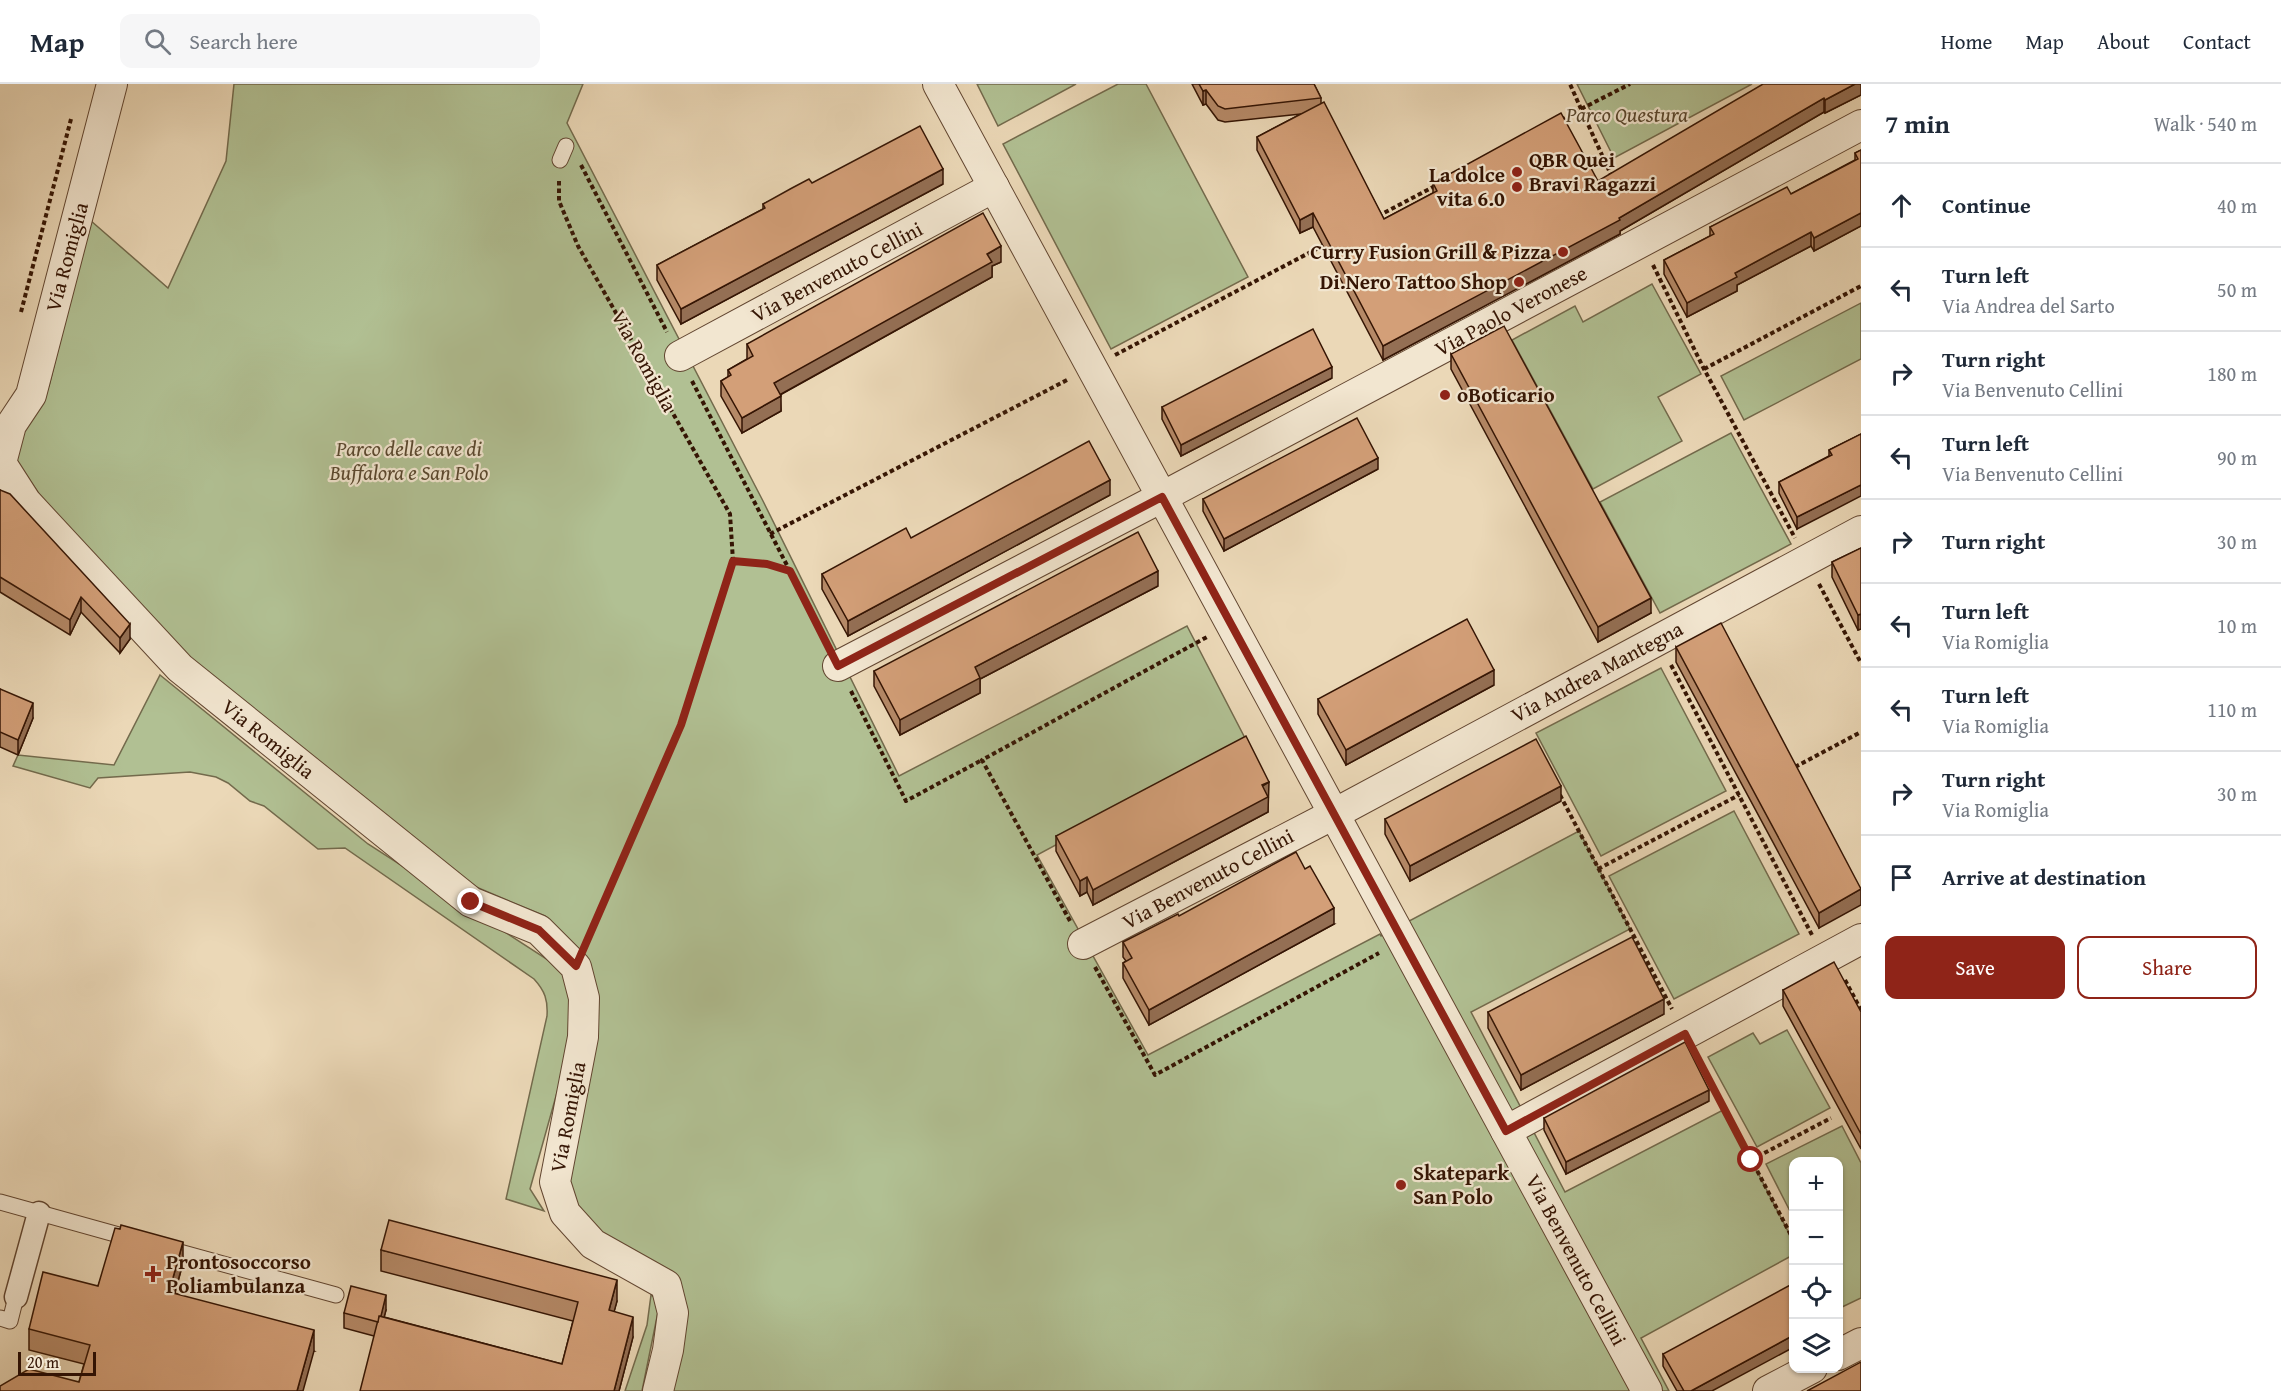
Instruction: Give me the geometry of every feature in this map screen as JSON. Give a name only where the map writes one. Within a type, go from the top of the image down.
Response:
[{"type":"street","name":"Via Romiglia","points":[[112,84],[31,395],[6,425],[0,463],[26,502],[180,668],[471,902],[539,930],[576,966],[584,998],[584,1037],[555,1182],[565,1214],[593,1244],[666,1285],[673,1313],[668,1350],[658,1391]]},
{"type":"street","name":"Via Benvenuto Cellini","points":[[938,84],[1647,1391]]},
{"type":"street","name":"Via Paolo Veronese","points":[[1162,497],[1861,125]]},
{"type":"street","name":"Via Benvenuto Cellini","points":[[680,356],[994,187]]},
{"type":"street","points":[[838,666],[1162,497]]},
{"type":"street","name":"Via Andrea Mantegna","points":[[1334,814],[1861,531]]},
{"type":"street","name":"Via Benvenuto Cellini","points":[[1083,944],[1334,814]]},
{"type":"street","points":[[1506,1131],[1861,939]]},
{"type":"street","points":[[16,1297],[39,1213]]},
{"type":"street","points":[[1843,1353],[1861,1343]]},
{"type":"street","points":[[1768,1391],[1802,1373]]},
{"type":"lane","points":[[0,1202],[336,1295]]},
{"type":"lane","points":[[0,1318],[10,1321],[16,1297]]},
{"type":"path","points":[[1570,84],[1613,181]]},
{"type":"path","points":[[1560,121],[1630,84]]},
{"type":"path","points":[[20,316],[71,119]]},
{"type":"path","name":"Via Romiglia","points":[[563,153],[558,201],[578,246],[730,514],[733,561],[681,725],[576,966]]},
{"type":"path","points":[[579,162],[906,801],[1231,624]]},
{"type":"path","points":[[1369,221],[1443,182]]},
{"type":"path","points":[[1641,242],[1704,369],[1861,663]]},
{"type":"path","points":[[771,534],[1327,244]]},
{"type":"path","points":[[1704,369],[1861,286]]},
{"type":"path","points":[[733,561],[767,564],[790,571]]},
{"type":"path","points":[[1658,639],[1739,795],[1828,957],[1861,1010]]},
{"type":"path","points":[[1800,777],[1795,767],[1861,732]]},
{"type":"path","points":[[982,760],[1155,1075],[1402,940]]},
{"type":"path","points":[[1556,789],[1789,1232]]},
{"type":"path","points":[[1598,869],[1739,795]]},
{"type":"path","points":[[1751,1160],[1831,1118]]},
{"type":"green space","name":"Parco delle cave di Buffalora e San Polo","points":[[234,84],[583,84],[567,123],[763,501],[899,776],[1187,626],[1247,742],[1037,855],[1148,1055],[1380,934],[1381,936],[1579,831],[1630,929],[1471,1012],[1565,1192],[1725,1109],[1789,1233],[1789,1257],[1641,1338],[1669,1391],[668,1391],[673,1273],[599,1232],[577,1208],[570,1183],[582,952],[545,916],[476,887],[186,663],[39,494],[16,460],[22,427],[49,386],[90,220],[168,288],[226,161]]},
{"type":"green space","points":[[977,84],[1076,84],[998,126]]},
{"type":"green space","points":[[1118,84],[1146,84],[1248,277],[1111,349],[1003,144]]},
{"type":"green space","name":"Parco Questura","points":[[1577,84],[1752,84],[1614,158]]},
{"type":"green space","points":[[1652,284],[1701,374],[1658,397],[1682,441],[1593,489],[1512,340],[1575,306],[1583,322]]},
{"type":"green space","points":[[1861,303],[1861,359],[1744,420],[1721,376]]},
{"type":"green space","points":[[1731,433],[1791,544],[1660,613],[1600,502]]},
{"type":"green space","points":[[1661,668],[1726,791],[1601,856],[1536,733]]},
{"type":"green space","points":[[160,675],[368,844],[559,967],[570,990],[572,1039],[530,1189],[544,1211],[506,1199],[547,1016],[545,996],[534,979],[345,848],[318,849],[264,806],[250,801],[228,783],[216,777],[190,772],[98,778],[90,788],[13,766],[18,755],[114,765]]},
{"type":"green space","points":[[1734,811],[1799,934],[1674,999],[1609,876]]},
{"type":"green space","points":[[1787,1030],[1830,1108],[1757,1147],[1708,1057],[1753,1033],[1760,1044]]},
{"type":"green space","points":[[1842,1126],[1861,1163],[1861,1298],[1843,1307],[1843,1157],[1789,1157],[1789,1209],[1766,1164]]},
{"type":"green space","points":[[651,1295],[658,1300],[658,1312],[642,1391],[625,1391],[647,1325]]},
{"type":"building","points":[[1199,84],[1314,84],[1321,98],[1225,109],[1218,106]]},
{"type":"building","points":[[1763,84],[1855,84],[1825,100],[1824,98],[1619,218],[1620,220],[1383,346],[1313,213],[1300,220],[1257,137],[1324,102],[1384,219],[1437,191],[1433,183],[1561,113],[1598,181]]},
{"type":"building","points":[[920,126],[943,169],[681,309],[657,265],[765,208],[763,204],[809,179],[812,183]]},
{"type":"building","points":[[1861,150],[1861,213],[1814,238],[1811,232],[1735,273],[1737,277],[1687,303],[1664,260],[1714,234],[1710,227],[1787,187],[1791,194],[1858,159],[1855,153]]},
{"type":"building","points":[[983,213],[1001,246],[987,254],[992,262],[774,383],[781,396],[742,418],[721,381],[731,375],[728,370],[753,356],[747,344]]},
{"type":"building","points":[[1504,326],[1651,598],[1598,627],[1451,354]]},
{"type":"building","points":[[1313,329],[1332,367],[1181,445],[1162,407]]},
{"type":"building","points":[[1357,418],[1378,458],[1224,539],[1203,499]]},
{"type":"building","points":[[1861,434],[1861,485],[1797,517],[1779,482],[1832,455],[1829,450]]},
{"type":"building","points":[[1089,441],[1110,480],[848,621],[822,574],[906,528],[911,538]]},
{"type":"building","points":[[0,490],[10,494],[130,624],[120,638],[81,597],[70,620],[0,577]]},
{"type":"building","points":[[1138,532],[1158,571],[975,667],[980,678],[900,720],[874,671]]},
{"type":"building","points":[[1861,548],[1861,614],[1858,615],[1832,562]]},
{"type":"building","points":[[1467,619],[1494,670],[1346,750],[1318,699]]},
{"type":"building","points":[[1721,623],[1861,889],[1819,913],[1676,647]]},
{"type":"building","points":[[0,689],[33,703],[18,740],[0,732]]},
{"type":"building","points":[[1246,736],[1269,782],[1262,785],[1268,797],[1093,890],[1087,877],[1080,881],[1056,836]]},
{"type":"building","points":[[1536,739],[1561,786],[1410,866],[1385,819]]},
{"type":"building","points":[[1296,852],[1305,869],[1310,866],[1334,908],[1149,1010],[1123,963],[1132,958],[1123,942],[1178,914],[1179,916]]},
{"type":"building","points":[[1632,937],[1664,999],[1521,1075],[1488,1012]]},
{"type":"building","points":[[1834,962],[1861,1012],[1861,1134],[1783,990]]},
{"type":"building","points":[[1685,1042],[1709,1090],[1566,1162],[1544,1118]]},
{"type":"building","points":[[389,1220],[617,1280],[609,1310],[633,1317],[614,1391],[360,1391],[379,1316],[562,1364],[578,1302],[381,1250]]},
{"type":"building","points":[[121,1225],[183,1242],[169,1292],[314,1330],[297,1391],[0,1391],[0,1386],[29,1369],[79,1382],[90,1345],[29,1329],[43,1272],[98,1286],[115,1228],[120,1229]]},
{"type":"building","points":[[351,1286],[386,1295],[378,1322],[344,1313]]},
{"type":"building","points":[[1789,1286],[1789,1338],[1691,1391],[1684,1391],[1663,1354]]},
{"type":"building","points":[[1861,1362],[1861,1391],[1807,1391],[1843,1373]]},
{"type":"place","name":"QBR Quei Bravi Ragazzi","points":[[1517,172]]},
{"type":"place","name":"La dolce vita 6.0","points":[[1517,187]]},
{"type":"place","name":"Curry Fusion Grill & Pizza","points":[[1563,252]]},
{"type":"place","name":"Di.Nero Tattoo Shop","points":[[1519,282]]},
{"type":"place","name":"oBoticario","points":[[1445,395]]},
{"type":"place","name":"Skatepark San Polo","points":[[1401,1185]]},
{"type":"place","name":"Prontosoccorso Poliambulanza","points":[[153,1274]]},
{"type":"route","points":[[471,902],[539,930],[576,966],[681,725],[733,561],[767,564],[790,571],[838,666],[1162,497],[1506,1131],[1685,1034],[1751,1160]]}]
